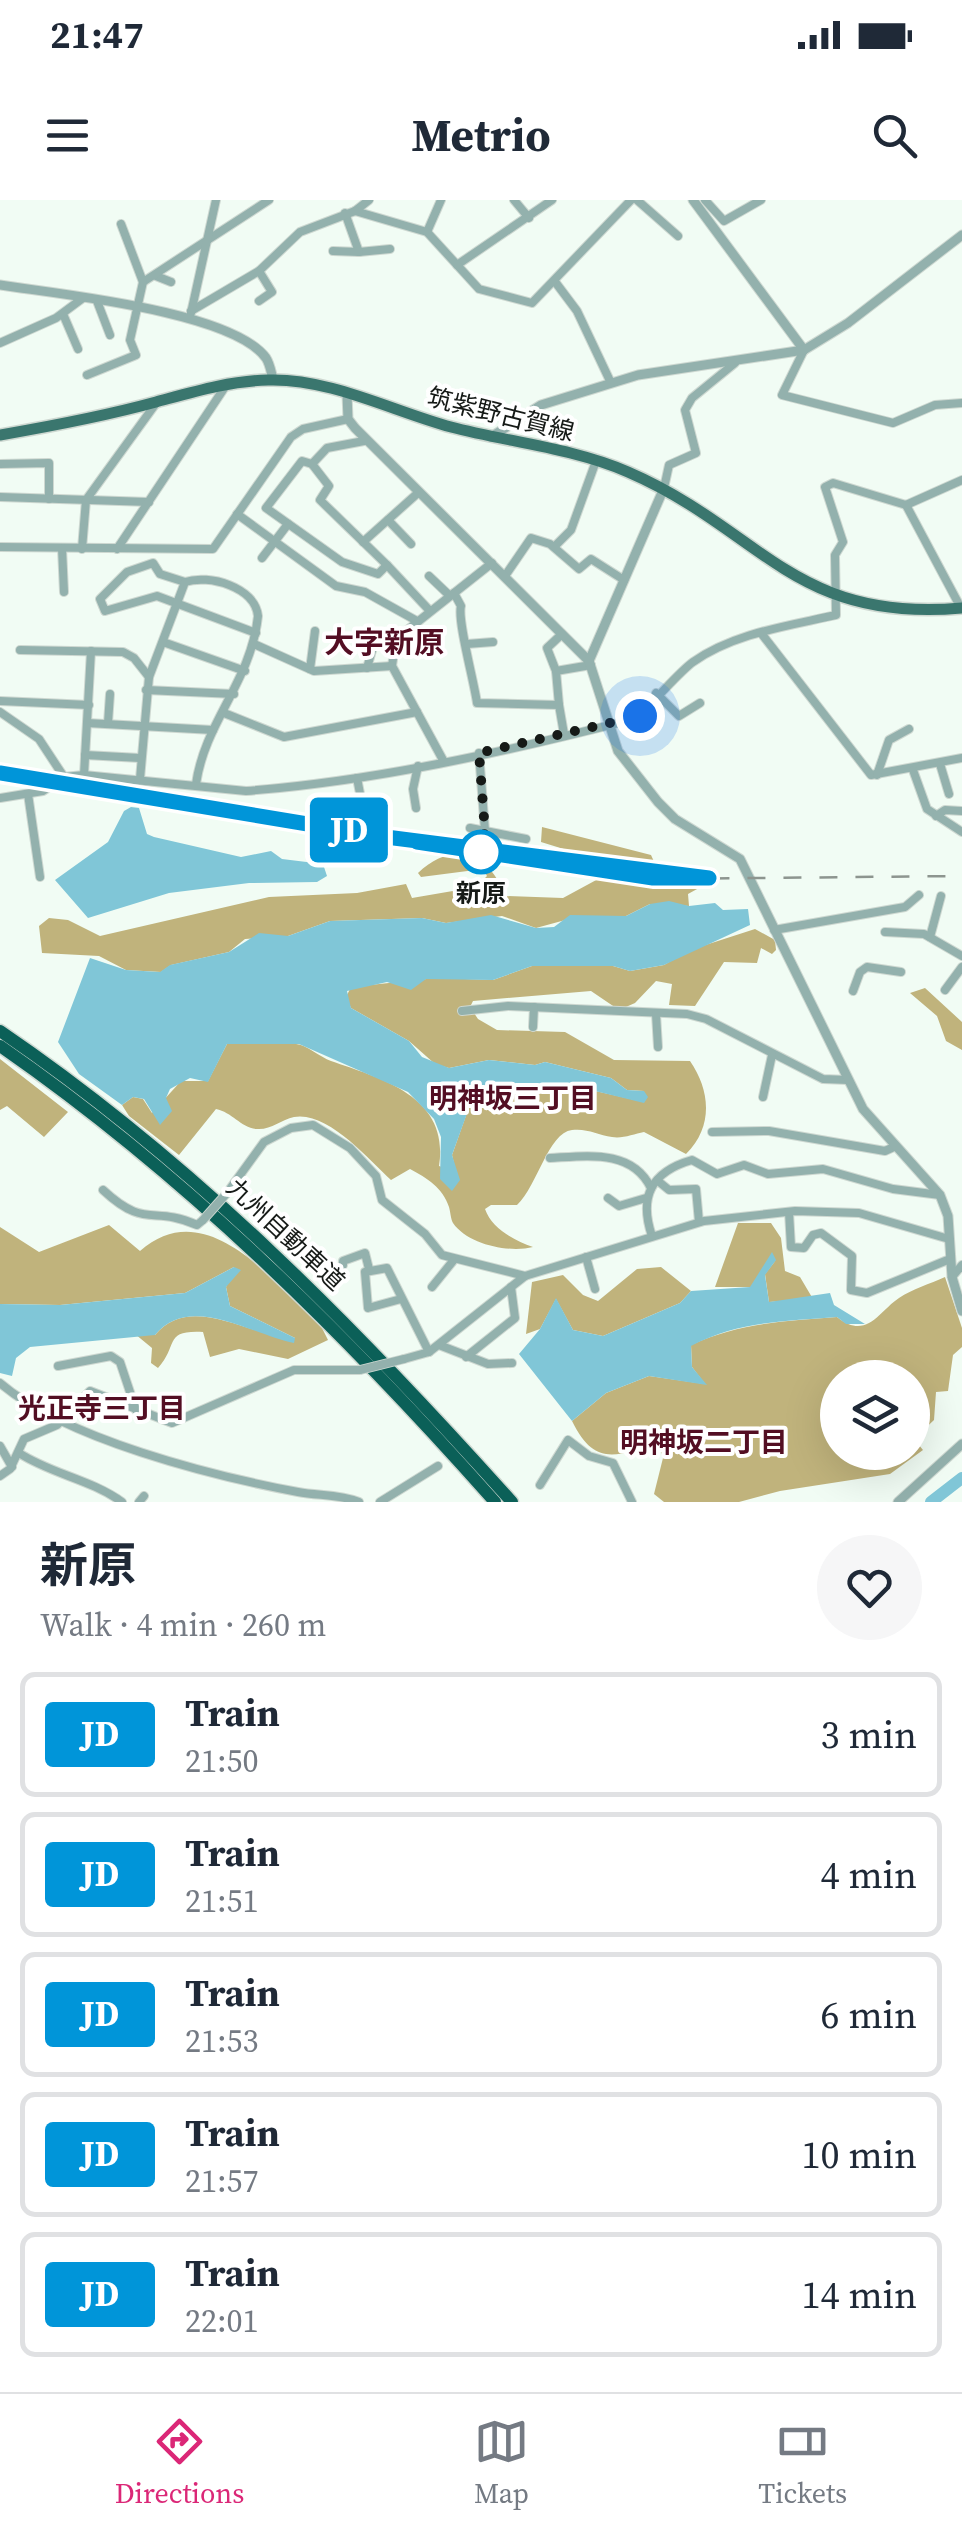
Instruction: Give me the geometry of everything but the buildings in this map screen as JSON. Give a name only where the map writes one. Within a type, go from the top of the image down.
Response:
[{"type":"highway","name":"九州自動車道","points":[[0,1031],[145,1140],[281,1258],[371,1347],[512,1502]]},
{"type":"highway","name":"九州自動車道","points":[[0,1046],[138,1150],[273,1268],[362,1355],[495,1502]]},
{"type":"main road","name":"筑紫野古賀線","points":[[0,435],[227,384],[273,380],[347,394],[491,437],[596,460],[664,488],[792,578],[837,596],[904,612],[961,608]]},
{"type":"street","points":[[190,315],[216,200]]},
{"type":"street","points":[[142,282],[270,200]]},
{"type":"street","points":[[190,315],[259,270],[300,232],[369,200]]},
{"type":"street","points":[[428,232],[441,200]]},
{"type":"street","points":[[514,200],[528,218]]},
{"type":"street","points":[[457,265],[552,200]]},
{"type":"street","points":[[350,212],[428,232],[483,292],[525,304],[538,301],[571,261],[634,200],[678,236]]},
{"type":"street","points":[[693,200],[804,350]]},
{"type":"street","points":[[705,200],[724,221],[758,201]]},
{"type":"street","points":[[350,212],[359,252]]},
{"type":"street","points":[[87,375],[136,355],[130,340],[142,282],[121,224]]},
{"type":"street","points":[[491,437],[541,405],[611,383],[804,350],[848,323],[962,235]]},
{"type":"street","points":[[332,251],[390,249]]},
{"type":"street","points":[[258,301],[272,292],[259,270]]},
{"type":"street","points":[[156,276],[171,282]]},
{"type":"street","points":[[556,282],[576,311],[611,383]]},
{"type":"street","points":[[0,285],[190,315],[260,352],[273,380]]},
{"type":"street","points":[[0,343],[63,314],[82,298]]},
{"type":"street","points":[[97,300],[110,335]]},
{"type":"street","points":[[63,314],[78,348]]},
{"type":"street","points":[[804,350],[782,395],[893,423],[935,405],[962,403]]},
{"type":"street","points":[[590,663],[664,488],[669,465],[696,454],[685,418],[692,398],[736,362]]},
{"type":"street","points":[[117,549],[227,384]]},
{"type":"street","points":[[347,394],[348,419],[590,663],[608,725],[624,759],[658,802],[675,819],[740,859],[870,1120],[940,1194],[950,1239],[952,1277],[962,1311]]},
{"type":"street","points":[[82,548],[86,500],[157,402]]},
{"type":"street","points":[[0,547],[212,550],[291,437],[304,428],[348,419]]},
{"type":"street","points":[[312,464],[327,448],[364,440]]},
{"type":"street","points":[[387,565],[378,574],[342,562],[266,508],[302,460],[312,464],[329,486],[320,500],[387,565],[430,611]]},
{"type":"street","points":[[554,547],[570,530],[596,460]]},
{"type":"street","points":[[0,464],[48,463],[50,499]]},
{"type":"street","points":[[0,798],[44,792],[64,777],[84,775],[246,791],[357,778],[640,716],[656,693],[698,659],[761,633],[836,615],[836,555],[843,542],[825,487],[833,483],[906,505],[962,480]]},
{"type":"street","points":[[363,542],[419,492]]},
{"type":"street","points":[[0,497],[149,502]]},
{"type":"street","points":[[906,505],[961,608]]},
{"type":"street","points":[[237,514],[336,586],[365,592],[417,620]]},
{"type":"street","points":[[388,520],[411,544]]},
{"type":"street","points":[[262,558],[288,524]]},
{"type":"street","points":[[505,576],[531,538],[554,547],[579,568],[591,560],[624,580]]},
{"type":"street","points":[[62,548],[64,592]]},
{"type":"street","points":[[152,549],[153,563],[160,574],[185,582],[211,578],[249,598],[257,608],[254,644],[245,671],[201,751],[196,784]]},
{"type":"street","points":[[153,563],[126,572],[100,599],[105,611],[157,596],[256,633]]},
{"type":"street","points":[[442,760],[392,666],[396,639],[492,564]]},
{"type":"street","points":[[429,576],[452,595],[467,644],[478,703],[560,705]]},
{"type":"street","points":[[140,778],[146,690],[185,582]]},
{"type":"street","points":[[310,669],[315,631]]},
{"type":"street","points":[[761,633],[855,760],[877,775],[962,758]]},
{"type":"street","points":[[562,634],[548,648],[556,672],[564,734]]},
{"type":"street","points":[[367,668],[376,640]]},
{"type":"street","points":[[164,642],[245,671]]},
{"type":"street","points":[[467,644],[493,642]]},
{"type":"street","points":[[254,644],[310,669],[392,666]]},
{"type":"street","points":[[20,650],[123,652],[134,658],[149,677]]},
{"type":"street","points":[[84,775],[91,651]]},
{"type":"street","points":[[556,672],[590,663]]},
{"type":"street","points":[[146,690],[234,694]]},
{"type":"street","points":[[656,693],[679,716],[700,703]]},
{"type":"street","points":[[108,724],[110,694]]},
{"type":"street","points":[[0,700],[89,704]]},
{"type":"street","points":[[0,712],[39,739],[64,777]]},
{"type":"street","points":[[224,712],[284,737],[417,712]]},
{"type":"street","points":[[88,723],[212,730]]},
{"type":"street","points":[[877,775],[889,740],[909,729]]},
{"type":"street","points":[[479,753],[485,831]]},
{"type":"street","points":[[85,755],[140,758]]},
{"type":"street","points":[[940,764],[949,794]]},
{"type":"street","points":[[416,808],[418,766]]},
{"type":"street","points":[[913,770],[927,809],[962,832]]},
{"type":"street","points":[[357,778],[363,809]]},
{"type":"street","points":[[28,794],[40,877]]},
{"type":"street","points":[[936,816],[945,810],[962,811]]},
{"type":"street","points":[[470,828],[526,839]]},
{"type":"street","points":[[774,930],[905,907],[920,894]]},
{"type":"street","points":[[930,937],[941,896]]},
{"type":"street","points":[[885,932],[930,937],[962,956]]},
{"type":"street","points":[[853,992],[860,972],[867,967],[901,972]]},
{"type":"street","points":[[944,990],[962,968]]},
{"type":"street","points":[[462,1011],[534,1007],[706,1019],[823,1079],[848,1080]]},
{"type":"street","points":[[533,1027],[534,1007]]},
{"type":"street","points":[[656,1014],[658,1047]]},
{"type":"street","points":[[763,1097],[772,1054]]},
{"type":"street","points":[[103,1190],[135,1215],[168,1215],[197,1224],[227,1193],[264,1142],[291,1128],[313,1125],[350,1148],[376,1176],[382,1200],[453,1261],[524,1276]]},
{"type":"street","points":[[712,1132],[770,1131],[886,1151],[896,1146]]},
{"type":"street","points":[[550,1158],[601,1156],[623,1161],[655,1185],[669,1190],[696,1189],[700,1222]]},
{"type":"street","points":[[652,1236],[644,1214],[646,1198],[655,1185],[692,1160],[717,1174],[744,1165],[768,1174],[823,1169],[893,1189],[940,1194]]},
{"type":"street","points":[[608,1198],[619,1206],[646,1198]]},
{"type":"street","points":[[0,1476],[12,1467],[29,1435],[61,1420],[90,1391],[172,1424],[294,1370],[360,1370],[429,1352],[524,1276],[700,1222],[789,1212],[858,1213],[950,1239]]},
{"type":"street","points":[[789,1212],[791,1247],[804,1248],[813,1235],[821,1233],[849,1251],[855,1267],[851,1290],[867,1293],[950,1258]]},
{"type":"street","points":[[343,1265],[364,1253],[369,1269]]},
{"type":"street","points":[[586,1258],[595,1288]]},
{"type":"street","points":[[432,1288],[453,1261]]},
{"type":"street","points":[[952,1277],[962,1265]]},
{"type":"street","points":[[402,1299],[368,1308],[363,1274],[369,1269],[387,1268],[429,1352]]},
{"type":"street","points":[[466,1357],[516,1318],[511,1287]]},
{"type":"street","points":[[439,1344],[488,1364],[512,1363]]},
{"type":"street","points":[[58,1366],[111,1356],[120,1362],[136,1410]]},
{"type":"street","points":[[0,1383],[18,1398],[61,1420],[169,1461],[359,1502]]},
{"type":"street","points":[[540,1485],[568,1440],[588,1456],[613,1463],[632,1502]]},
{"type":"street","points":[[898,1502],[962,1444]]},
{"type":"street","points":[[0,1446],[12,1467]]},
{"type":"street","points":[[19,1453],[44,1469],[68,1475],[122,1502]]},
{"type":"street","points":[[380,1502],[438,1466]]},
{"type":"shaded area","points":[[542,827],[651,855],[662,879],[704,878],[708,883],[688,894],[689,906],[650,904],[626,916],[580,916],[536,928],[502,916],[446,923],[422,918],[330,921],[288,936],[245,939],[229,952],[171,965],[161,972],[126,970],[99,956],[42,953],[39,926],[49,918],[68,920],[100,936],[269,897],[357,893],[406,884],[412,898],[476,887],[487,876],[483,869],[421,877],[418,873],[444,856],[457,854],[480,861],[490,869],[505,896],[563,898],[611,872],[609,863],[541,842]]},
{"type":"shaded area","points":[[755,929],[775,940],[776,950],[772,954],[761,948],[757,963],[724,962],[695,1006],[669,1005],[672,984],[656,981],[635,1003],[619,1010],[591,991],[473,1001],[470,1007],[478,1019],[497,1030],[565,1032],[614,1060],[690,1061],[705,1096],[705,1120],[686,1154],[644,1132],[616,1137],[572,1130],[556,1140],[517,1205],[491,1205],[485,1209],[498,1228],[533,1247],[502,1248],[469,1237],[453,1223],[446,1200],[428,1180],[410,1169],[391,1180],[347,1138],[320,1121],[294,1117],[257,1129],[216,1109],[179,1155],[129,1116],[122,1105],[133,1097],[143,1099],[152,1113],[181,1081],[208,1081],[227,1044],[296,1044],[409,1094],[434,1123],[440,1142],[439,1166],[456,1172],[452,1155],[469,1107],[499,1090],[591,1090],[644,1102],[644,1091],[627,1090],[611,1078],[545,1062],[535,1065],[489,1060],[449,1068],[435,1064],[409,1041],[351,1008],[346,997],[351,987],[436,978],[493,980],[532,966],[613,966],[630,971],[664,965],[690,950]]},
{"type":"shaded area","points":[[925,988],[962,1022],[962,1050],[946,1041],[937,1016],[910,993]]},
{"type":"shaded area","points":[[0,1059],[68,1112],[44,1137],[7,1106],[0,1110]]},
{"type":"shaded area","points":[[738,1223],[771,1223],[781,1238],[785,1271],[800,1277],[813,1299],[769,1302],[765,1274],[776,1260],[751,1287],[715,1287]]},
{"type":"shaded area","points":[[109,1225],[140,1251],[164,1236],[188,1232],[212,1237],[235,1248],[318,1320],[328,1340],[288,1359],[239,1349],[210,1357],[203,1332],[190,1332],[177,1336],[158,1368],[151,1363],[152,1348],[135,1334],[155,1335],[170,1322],[186,1317],[222,1320],[295,1338],[230,1306],[226,1287],[234,1267],[185,1293],[60,1305],[0,1304],[0,1227],[39,1252]]},
{"type":"shaded area","points":[[661,1267],[691,1291],[680,1303],[603,1336],[573,1330],[556,1299],[540,1329],[526,1334],[532,1282],[563,1275],[583,1295],[598,1301],[637,1269]]},
{"type":"shaded area","points":[[945,1277],[962,1328],[962,1347],[953,1355],[948,1391],[936,1392],[934,1420],[930,1424],[930,1360],[820,1360],[820,1470],[896,1470],[890,1474],[780,1491],[739,1502],[664,1502],[654,1494],[663,1458],[659,1444],[619,1454],[598,1452],[589,1446],[572,1421],[606,1393],[649,1376],[705,1384],[692,1367],[691,1345],[709,1338],[762,1324],[799,1320],[837,1317],[847,1324],[865,1325],[904,1295]]},
{"type":"water","points":[[139,808],[147,834],[154,837],[241,857],[271,851],[282,859],[323,864],[327,876],[317,882],[249,883],[169,893],[88,918],[55,880],[108,842],[124,811]]},
{"type":"water","points":[[669,901],[689,906],[715,903],[723,910],[748,909],[750,925],[664,965],[630,971],[613,966],[532,966],[493,980],[426,979],[411,990],[387,982],[347,991],[351,1008],[409,1041],[422,1057],[449,1068],[489,1060],[535,1065],[545,1062],[611,1078],[627,1090],[644,1091],[648,1097],[644,1103],[591,1090],[499,1090],[469,1108],[452,1155],[460,1180],[452,1191],[440,1179],[441,1137],[434,1119],[408,1092],[299,1044],[227,1044],[208,1082],[190,1078],[170,1089],[166,1098],[172,1111],[160,1125],[144,1099],[133,1097],[122,1105],[79,1074],[58,1042],[90,958],[126,970],[160,972],[170,965],[229,952],[259,933],[288,936],[330,921],[422,918],[446,923],[491,915],[536,928],[554,927],[570,915],[626,916],[650,904]]},
{"type":"water","points":[[772,1252],[776,1260],[765,1275],[769,1302],[830,1293],[834,1305],[865,1324],[846,1324],[837,1317],[726,1331],[691,1346],[692,1367],[707,1385],[649,1376],[606,1393],[572,1421],[519,1354],[540,1329],[556,1298],[573,1330],[603,1336],[680,1303],[691,1291],[750,1287]]},
{"type":"water","points":[[234,1267],[241,1270],[226,1287],[230,1306],[295,1338],[294,1343],[222,1320],[186,1317],[169,1323],[155,1335],[30,1347],[16,1358],[12,1376],[0,1373],[0,1304],[60,1305],[185,1293]]},
{"type":"waterway","points":[[931,1502],[962,1478]]},
{"type":"railway","points":[[0,773],[653,879],[962,876]]},
{"type":"train","name":"JD","points":[[0,773],[386,837],[414,837],[598,867],[709,878],[653,878],[417,842]]},
{"type":"place","name":"新原","points":[[481,852]]},
{"type":"district","name":"大字新原","points":[[384,643]]},
{"type":"district","name":"明神坂三丁目","points":[[513,1098]]},
{"type":"district","name":"光正寺三丁目","points":[[102,1408]]},
{"type":"district","name":"明神坂二丁目","points":[[704,1442]]},
{"type":"route","points":[[481,852],[485,831],[479,753],[640,716]]}]
